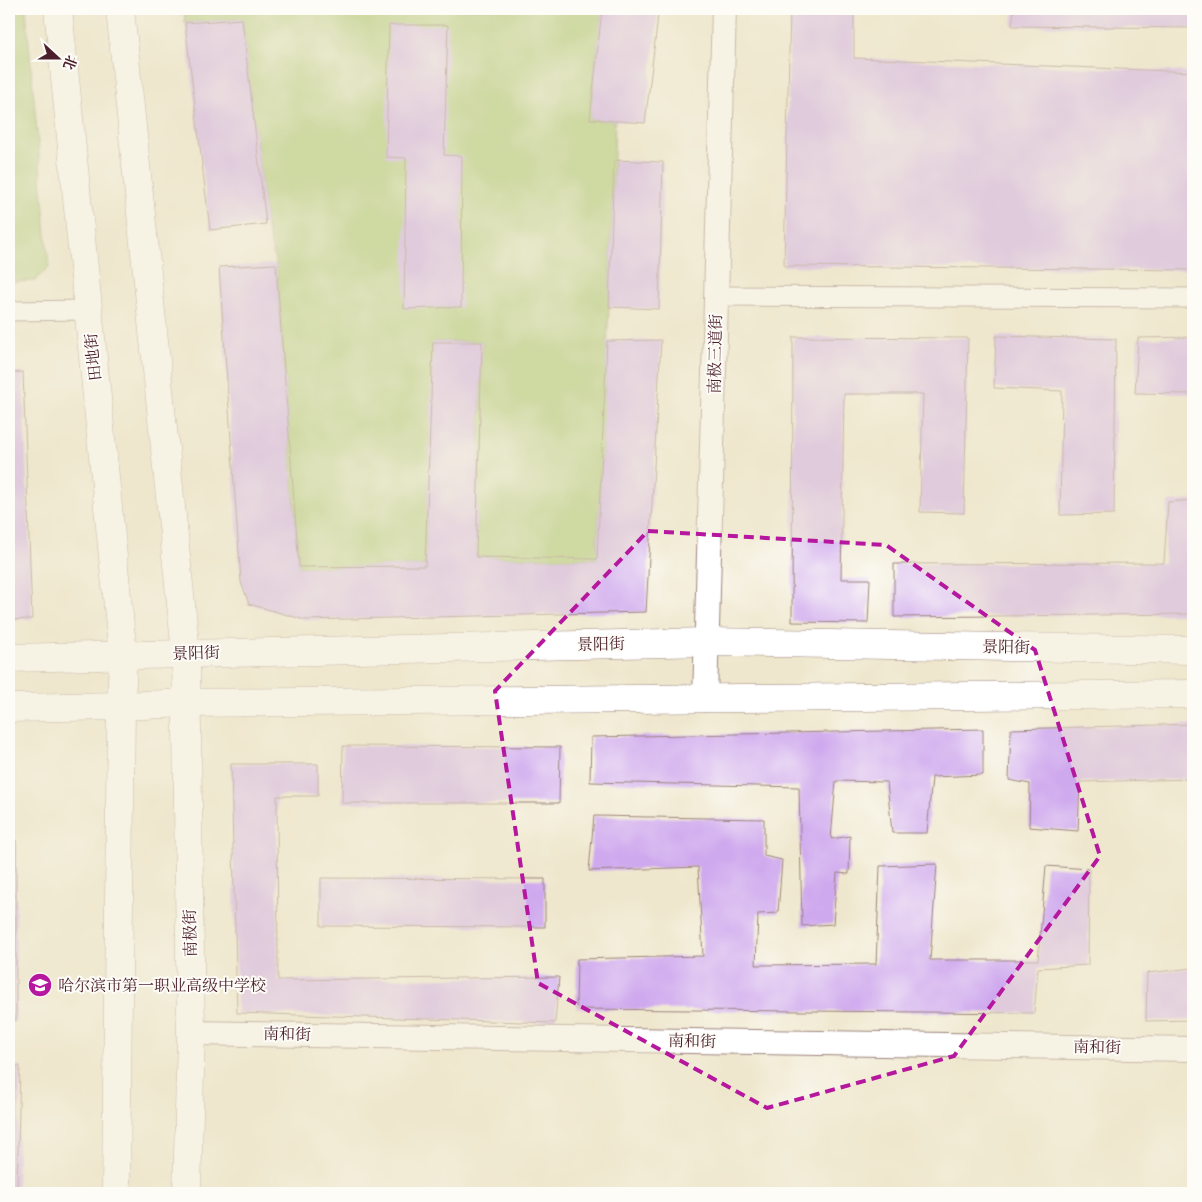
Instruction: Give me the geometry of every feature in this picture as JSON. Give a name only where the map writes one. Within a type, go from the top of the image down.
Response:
[{"type":"main road","name":"田地街","points":[[58,9],[123,656],[121,706]]},
{"type":"main road","points":[[120,9],[186,653],[187,703]]},
{"type":"main road","name":"景阳街","points":[[9,658],[708,642],[1193,650]]},
{"type":"main road","points":[[9,708],[187,703],[705,700],[1193,694]]},
{"type":"main road","name":"南极街","points":[[187,703],[191,1033],[187,1193]]},
{"type":"main road","points":[[116,1193],[121,706]]},
{"type":"street","name":"南极三道街","points":[[705,700],[724,9]]},
{"type":"street","points":[[716,296],[1193,298]]},
{"type":"street","points":[[9,311],[88,310]]},
{"type":"street","name":"南和街","points":[[191,1033],[1193,1049]]},
{"type":"highlighted area","points":[[648,531],[886,545],[1035,650],[1100,856],[954,1056],[767,1108],[538,983],[495,691]]},
{"type":"green space","points":[[9,9],[26,9],[49,267],[35,281],[9,282]]},
{"type":"green space","points":[[184,9],[602,9],[590,119],[615,121],[609,307],[597,559],[476,557],[482,342],[434,342],[425,566],[299,567],[276,264],[266,224],[242,19],[185,23]]},
{"type":"building","points":[[602,9],[658,9],[645,123],[590,119]]},
{"type":"building","points":[[790,9],[854,9],[854,58],[1193,72],[1193,270],[784,266]]},
{"type":"building","points":[[1014,9],[1193,9],[1193,28],[1012,26]]},
{"type":"building","points":[[242,19],[266,224],[210,230],[185,23]]},
{"type":"building","points":[[389,25],[448,25],[444,155],[462,156],[461,307],[404,309],[406,158],[386,157]]},
{"type":"building","points":[[614,160],[663,162],[659,309],[609,307]]},
{"type":"building","points":[[276,264],[299,567],[425,566],[433,342],[482,342],[476,557],[597,559],[607,341],[661,340],[646,612],[305,620],[249,604],[241,582],[219,267]]},
{"type":"building","points":[[996,336],[1116,339],[1114,514],[1060,515],[1062,391],[994,388]]},
{"type":"building","points":[[793,337],[968,338],[964,513],[920,512],[923,394],[844,394],[841,579],[870,579],[868,623],[792,622]]},
{"type":"building","points":[[1193,337],[1193,394],[1135,393],[1138,338]]},
{"type":"building","points":[[23,372],[32,619],[9,620],[9,373]]},
{"type":"building","points":[[1193,500],[1193,614],[894,617],[894,564],[1164,563],[1168,502]]},
{"type":"building","points":[[1193,724],[1193,779],[1080,782],[1078,831],[1029,827],[1030,784],[1009,780],[1011,729]]},
{"type":"building","points":[[983,729],[983,775],[932,777],[927,833],[892,833],[887,782],[836,781],[831,839],[850,836],[849,874],[837,873],[833,924],[802,926],[799,787],[590,782],[591,737]]},
{"type":"building","points":[[343,746],[560,747],[559,803],[342,803]]},
{"type":"building","points":[[231,764],[318,764],[318,796],[277,796],[278,980],[559,977],[555,1023],[237,1013]]},
{"type":"building","points":[[594,816],[764,819],[764,856],[782,860],[778,913],[758,914],[756,965],[876,964],[880,866],[937,864],[930,960],[1038,960],[1046,866],[1089,869],[1088,965],[1038,968],[1034,1013],[576,1009],[577,959],[703,956],[698,867],[589,871]]},
{"type":"building","points":[[9,839],[16,840],[16,1021],[9,1021]]},
{"type":"building","points":[[321,878],[545,879],[545,927],[321,926]]},
{"type":"building","points":[[1193,968],[1193,1020],[1146,1021],[1147,973]]},
{"type":"building","points":[[9,1066],[20,1066],[17,1193],[9,1193]]},
{"type":"place","name":"哈尔滨市第一职业高级中学校","points":[[40,985]]}]
